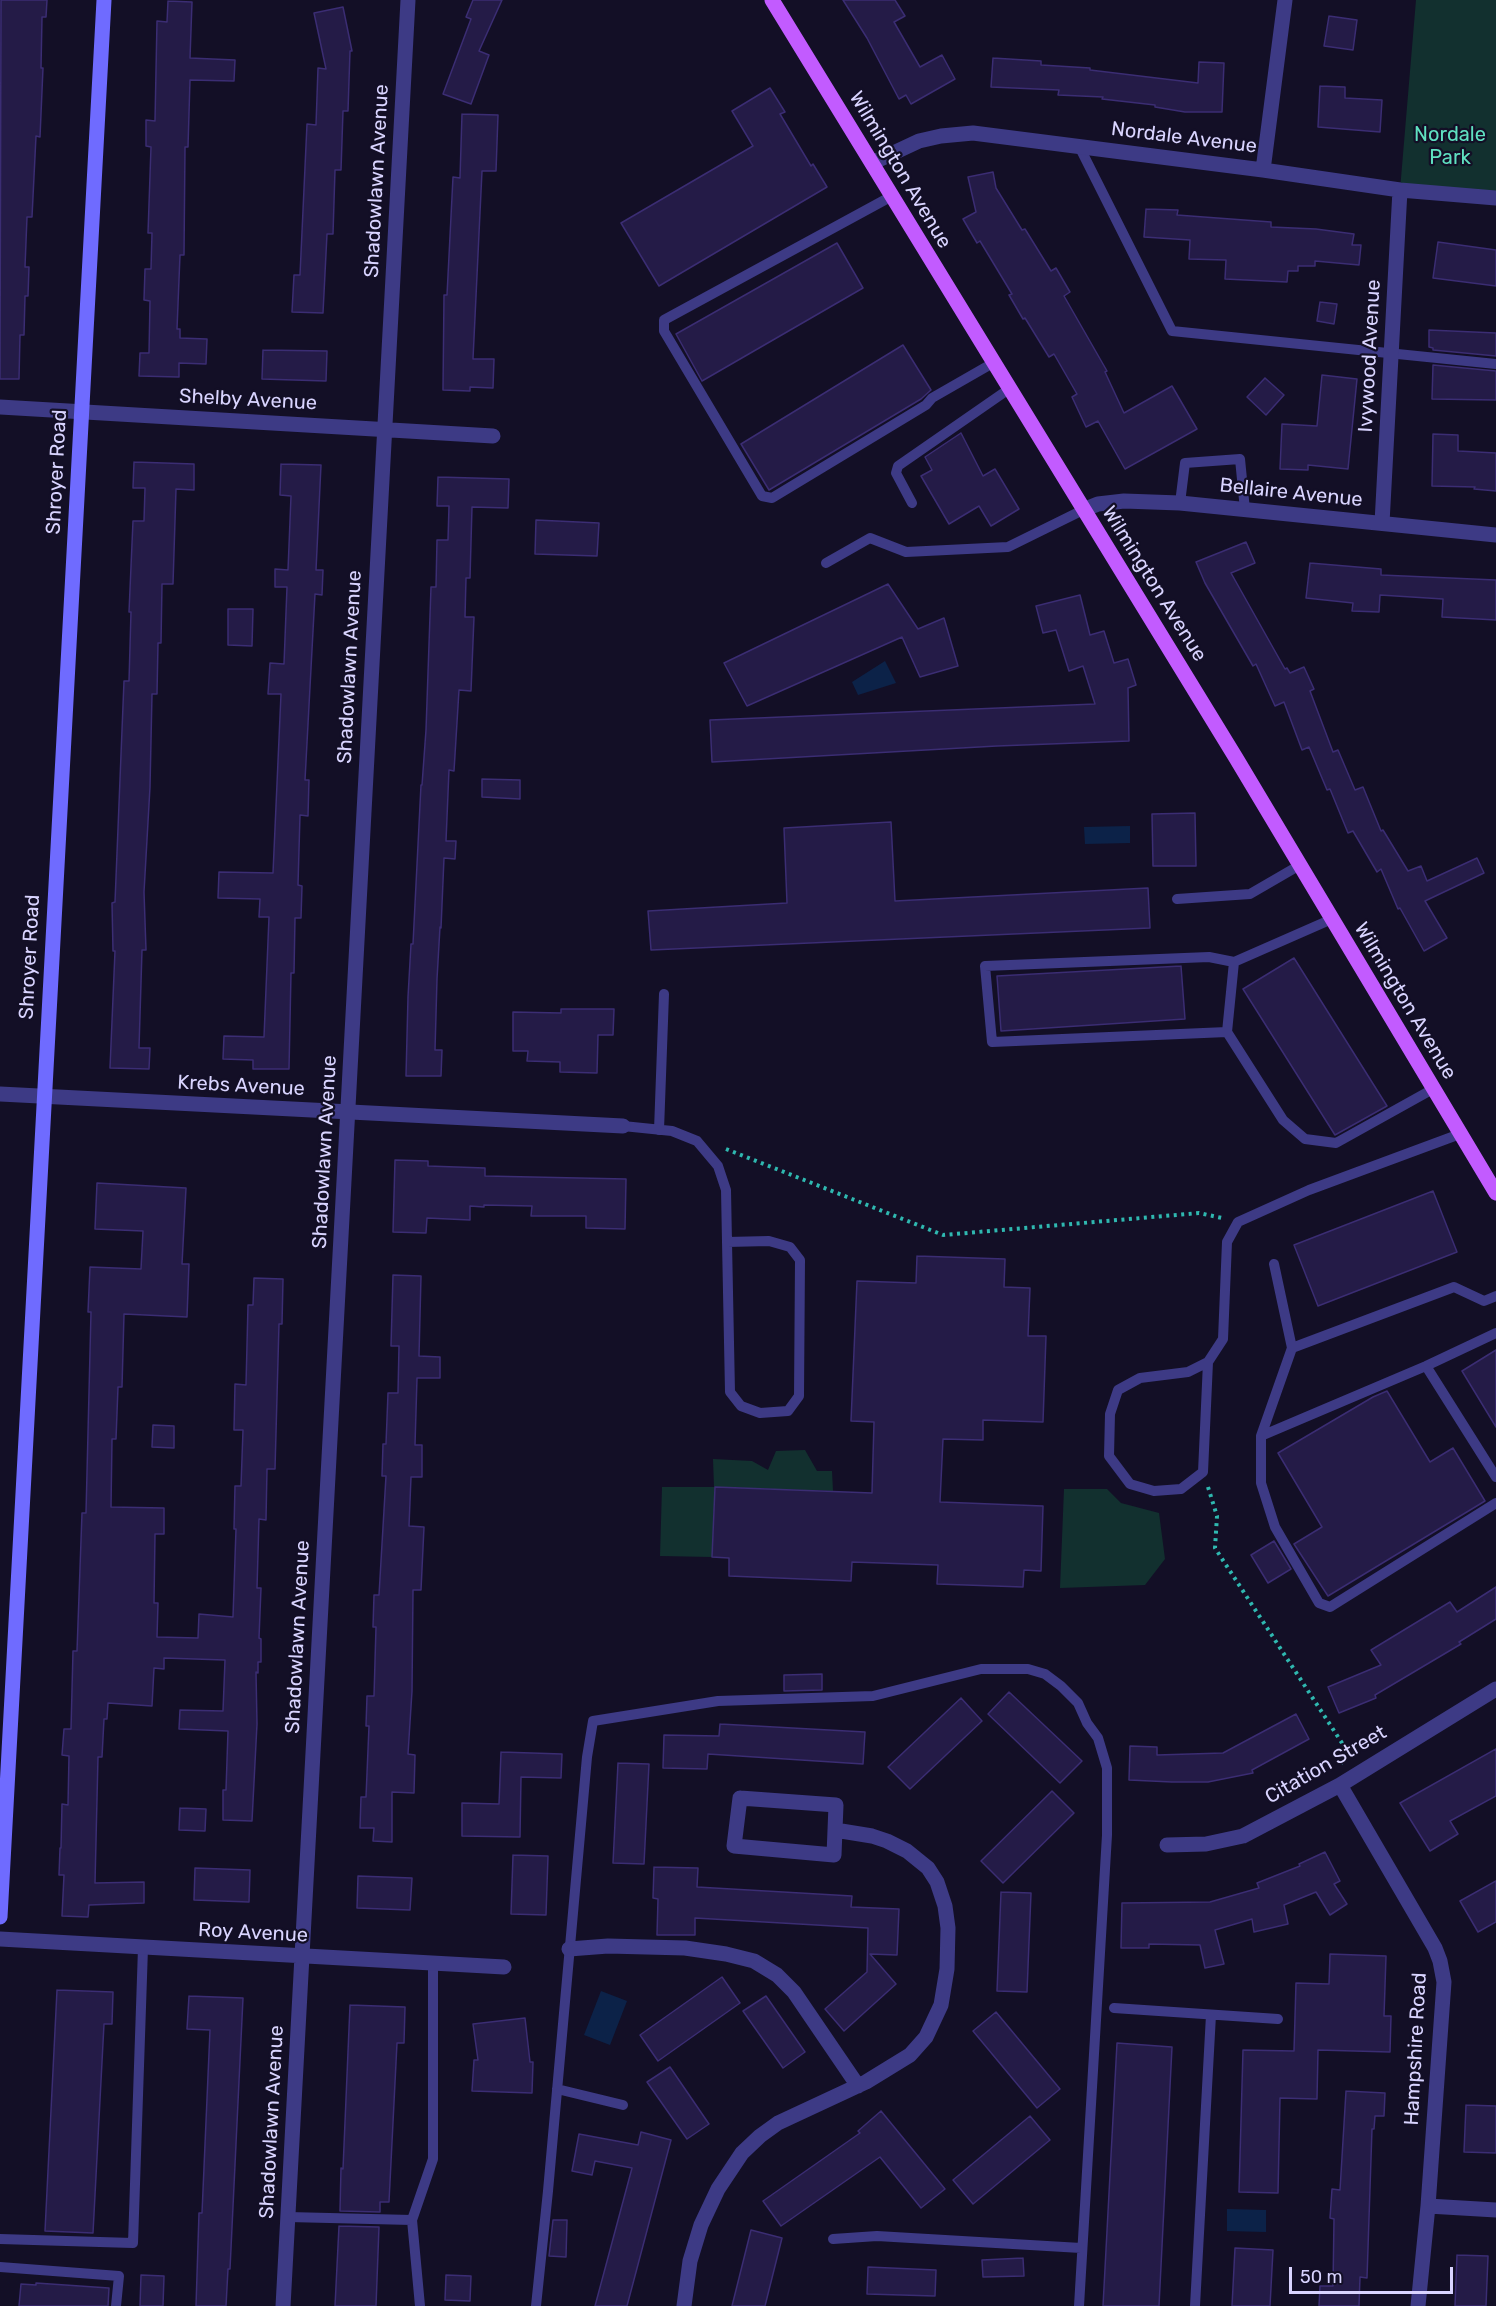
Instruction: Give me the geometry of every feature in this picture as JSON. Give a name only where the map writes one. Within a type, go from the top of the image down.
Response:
[{"type":"main road","name":"Shroyer Road","points":[[0,1917],[104,0]]},
{"type":"main road","name":"Wilmington Avenue","points":[[772,0],[1300,865],[1496,1193]]},
{"type":"street","name":"Shadowlawn Avenue","points":[[283,2306],[408,0]]},
{"type":"street","points":[[1263,170],[1286,0]]},
{"type":"street","name":"Nordale Avenue","points":[[872,163],[919,141],[973,133],[1401,190],[1496,198]]},
{"type":"street","name":"Ivywood Avenue","points":[[1382,523],[1401,190]]},
{"type":"street","name":"Shelby Avenue","points":[[0,407],[493,436]]},
{"type":"street","name":"Bellaire Avenue","points":[[1083,510],[1098,504],[1124,501],[1180,503],[1496,536]]},
{"type":"street","name":"Krebs Avenue","points":[[0,1095],[623,1126]]},
{"type":"street","name":"Citation Street","points":[[1167,1845],[1206,1844],[1243,1836],[1340,1785],[1496,1689]]},
{"type":"street","name":"Hampshire Road","points":[[1340,1785],[1435,1948],[1444,1982],[1428,2206],[1418,2306]]},
{"type":"street","points":[[740,1798],[836,1805],[835,1830],[834,1855],[734,1846],[740,1798]]},
{"type":"street","points":[[684,2306],[690,2261],[701,2225],[718,2189],[742,2153],[778,2123],[858,2086],[910,2055],[926,2037],[941,2006],[948,1969],[948,1928],[945,1906],[937,1882],[928,1868],[907,1851],[872,1836],[835,1830]]},
{"type":"street","name":"Roy Avenue","points":[[0,1939],[504,1967]]},
{"type":"street","points":[[569,1949],[608,1946],[685,1948],[726,1954],[753,1961],[777,1975],[794,1992],[858,2086]]},
{"type":"street","points":[[1428,2206],[1496,2210]]},
{"type":"lane","points":[[1079,146],[1172,331],[1496,364]]},
{"type":"lane","points":[[892,196],[664,320],[664,332],[762,496],[772,498],[926,405],[932,398],[993,363]]},
{"type":"lane","points":[[912,503],[896,473],[898,466],[1010,389]]},
{"type":"lane","points":[[1180,503],[1185,463],[1240,459],[1245,510]]},
{"type":"lane","points":[[826,563],[870,537],[906,552],[1008,547],[1083,510]]},
{"type":"lane","points":[[1178,899],[1250,894],[1300,865]]},
{"type":"lane","points":[[1227,1032],[992,1042],[986,966],[1209,957],[1234,962],[1332,919]]},
{"type":"lane","points":[[1234,962],[1227,1032],[1283,1120],[1305,1139],[1336,1143],[1433,1089]]},
{"type":"lane","points":[[659,1130],[664,994]]},
{"type":"lane","points":[[623,1126],[672,1131],[697,1141],[718,1166],[726,1190],[727,1242],[730,1392],[741,1407],[760,1413],[788,1411],[799,1396],[800,1260],[790,1247],[769,1241],[727,1242]]},
{"type":"lane","points":[[1208,1362],[1203,1472],[1181,1489],[1154,1491],[1130,1484],[1109,1456],[1110,1414],[1118,1390],[1140,1378],[1188,1372],[1208,1362],[1223,1339],[1227,1242],[1238,1222],[1310,1190],[1460,1134]]},
{"type":"lane","points":[[1274,1264],[1292,1348],[1262,1436],[1261,1483],[1275,1527],[1319,1604],[1330,1607],[1496,1503]]},
{"type":"lane","points":[[1292,1348],[1454,1287],[1484,1301],[1496,1296]]},
{"type":"lane","points":[[1262,1436],[1426,1366],[1496,1333]]},
{"type":"lane","points":[[1426,1366],[1496,1478]]},
{"type":"lane","points":[[536,2306],[587,1758],[593,1721],[718,1701],[873,1696],[981,1669],[1028,1669],[1045,1674],[1078,1702],[1087,1724],[1098,1738],[1107,1768],[1107,1835],[1079,2306]]},
{"type":"lane","points":[[0,2239],[133,2243],[143,1948]]},
{"type":"lane","points":[[420,2306],[412,2220],[433,2159],[433,1963]]},
{"type":"lane","points":[[1114,2008],[1278,2019]]},
{"type":"lane","points":[[1195,2306],[1211,2015]]},
{"type":"lane","points":[[557,2089],[623,2105]]},
{"type":"lane","points":[[288,2217],[412,2220]]},
{"type":"lane","points":[[833,2239],[877,2236],[1081,2248]]},
{"type":"lane","points":[[0,2267],[118,2276],[116,2306]]},
{"type":"path","points":[[697,1141],[729,1150],[943,1235],[1199,1213],[1238,1222]]},
{"type":"path","points":[[1203,1472],[1217,1516],[1215,1548],[1342,1743],[1340,1785]]},
{"type":"green space","name":"Nordale Park","points":[[1416,0],[1496,0],[1496,198],[1400,190]]},
{"type":"green space","points":[[805,1450],[817,1471],[832,1471],[833,1491],[715,1487],[712,1557],[660,1556],[662,1487],[714,1487],[713,1459],[752,1461],[768,1470],[776,1451]]},
{"type":"green space","points":[[1064,1489],[1107,1489],[1121,1503],[1159,1513],[1165,1559],[1145,1585],[1060,1588]]},
{"type":"water","points":[[885,661],[896,683],[858,695],[852,682]]},
{"type":"water","points":[[1130,826],[1130,843],[1085,844],[1084,827]]},
{"type":"water","points":[[601,1991],[627,2001],[610,2045],[584,2035]]},
{"type":"water","points":[[1227,2209],[1266,2210],[1266,2232],[1227,2231]]},
{"type":"building","points":[[1,0],[47,0],[46,17],[42,17],[41,68],[43,68],[40,137],[36,136],[32,217],[27,217],[25,267],[29,267],[28,296],[25,296],[24,335],[20,335],[19,379],[0,379]]},
{"type":"building","points":[[473,0],[502,0],[479,51],[489,55],[471,104],[443,94],[471,19],[466,17]]},
{"type":"building","points":[[843,0],[895,0],[905,16],[894,22],[920,67],[942,55],[955,79],[911,104],[906,95],[899,99],[867,38]]},
{"type":"building","points":[[168,1],[192,2],[190,58],[235,60],[234,81],[190,80],[188,147],[185,147],[184,255],[180,255],[177,329],[180,329],[180,338],[207,339],[206,364],[179,363],[179,377],[139,376],[140,353],[149,353],[150,301],[144,300],[145,269],[151,269],[152,233],[148,233],[151,147],[146,146],[146,120],[155,121],[157,21],[167,22]]},
{"type":"building","points":[[343,7],[352,51],[350,51],[348,111],[343,111],[341,170],[335,170],[333,234],[327,234],[323,313],[292,312],[294,275],[300,275],[307,124],[316,125],[318,68],[326,69],[314,13]]},
{"type":"building","points":[[1329,16],[1357,20],[1353,50],[1324,46]]},
{"type":"building","points":[[993,58],[1041,61],[1041,65],[1090,68],[1090,70],[1198,83],[1199,62],[1224,63],[1222,112],[1185,112],[1155,107],[1155,105],[1102,99],[1103,97],[1058,95],[1059,90],[991,87]]},
{"type":"building","points":[[1320,86],[1345,87],[1345,98],[1382,100],[1380,132],[1318,127]]},
{"type":"building","points":[[770,88],[785,112],[780,114],[811,166],[813,164],[827,187],[659,286],[621,223],[753,146],[732,111]]},
{"type":"building","points":[[462,114],[498,115],[496,171],[482,171],[473,359],[494,359],[493,388],[470,387],[470,391],[443,390],[444,295],[447,295],[453,177],[460,178]]},
{"type":"building","points":[[993,172],[996,188],[1022,230],[1025,229],[1051,271],[1056,268],[1070,292],[1064,296],[1107,371],[1105,372],[1124,413],[1172,386],[1197,429],[1125,469],[1098,421],[1086,427],[1072,397],[1077,394],[1054,354],[1049,357],[1025,318],[1023,319],[1009,295],[1012,294],[980,241],[977,243],[963,219],[976,212],[968,177]]},
{"type":"building","points":[[1146,209],[1178,210],[1177,215],[1271,222],[1271,227],[1354,234],[1352,245],[1361,245],[1359,265],[1315,261],[1315,266],[1298,266],[1298,271],[1288,271],[1287,282],[1225,279],[1226,260],[1189,259],[1190,240],[1144,237]]},
{"type":"building","points":[[1438,242],[1496,250],[1496,286],[1433,278]]},
{"type":"building","points":[[837,243],[863,288],[702,381],[676,334]]},
{"type":"building","points":[[1320,302],[1337,304],[1334,324],[1317,321]]},
{"type":"building","points":[[1429,330],[1496,333],[1496,356],[1433,350],[1429,347]]},
{"type":"building","points":[[903,345],[931,390],[921,399],[769,490],[741,444]]},
{"type":"building","points":[[263,350],[327,351],[326,381],[262,379]]},
{"type":"building","points":[[1433,365],[1496,371],[1496,400],[1432,399]]},
{"type":"building","points":[[1322,375],[1357,379],[1348,469],[1308,465],[1308,470],[1280,469],[1282,424],[1317,426]]},
{"type":"building","points":[[1265,378],[1284,395],[1266,415],[1247,397]]},
{"type":"building","points":[[961,433],[983,476],[995,469],[1019,509],[991,526],[979,506],[949,524],[921,476],[932,470],[925,457]]},
{"type":"building","points":[[1433,434],[1458,435],[1458,451],[1496,453],[1496,491],[1474,489],[1475,487],[1432,486]]},
{"type":"building","points":[[134,462],[194,464],[194,490],[176,489],[173,584],[162,584],[157,694],[152,694],[144,892],[146,950],[142,950],[139,1048],[150,1048],[149,1069],[110,1068],[115,951],[113,951],[112,903],[115,902],[124,681],[129,681],[133,521],[144,521],[145,488],[133,488]]},
{"type":"building","points":[[281,464],[321,465],[316,570],[323,570],[322,595],[315,594],[305,780],[309,780],[308,816],[300,815],[298,885],[302,886],[301,918],[295,918],[294,973],[291,973],[289,1069],[253,1069],[253,1060],[223,1059],[224,1036],[264,1037],[269,917],[259,917],[260,899],[218,898],[219,872],[273,873],[281,694],[268,694],[270,663],[284,664],[287,587],[275,587],[275,569],[288,570],[291,496],[280,495]]},
{"type":"building","points":[[438,477],[509,479],[508,508],[472,507],[470,578],[466,578],[465,617],[474,617],[471,691],[459,690],[454,771],[449,770],[446,841],[456,841],[455,859],[444,858],[437,979],[435,1050],[442,1050],[441,1076],[406,1076],[411,944],[413,944],[426,730],[431,587],[436,587],[437,540],[448,540],[449,506],[437,506]]},
{"type":"building","points":[[536,520],[599,523],[597,556],[535,554]]},
{"type":"building","points":[[1246,542],[1255,563],[1231,573],[1285,669],[1287,668],[1290,673],[1304,667],[1314,689],[1310,691],[1333,752],[1338,750],[1355,790],[1363,787],[1381,831],[1383,830],[1408,871],[1421,866],[1427,881],[1477,858],[1484,873],[1425,901],[1447,938],[1424,951],[1400,908],[1398,909],[1381,869],[1377,872],[1353,831],[1348,833],[1309,747],[1302,750],[1284,702],[1275,706],[1256,664],[1253,666],[1205,583],[1196,562]]},
{"type":"building","points":[[1310,563],[1381,569],[1381,575],[1496,580],[1496,620],[1442,617],[1443,599],[1380,595],[1379,612],[1352,611],[1353,603],[1306,598]]},
{"type":"building","points":[[888,584],[918,629],[944,618],[958,666],[920,677],[902,637],[747,706],[724,663]]},
{"type":"building","points":[[1080,595],[1090,635],[1104,631],[1114,663],[1128,659],[1136,685],[1128,688],[1129,741],[712,762],[710,720],[1095,704],[1083,666],[1069,671],[1056,630],[1043,633],[1036,606]]},
{"type":"building","points":[[228,609],[253,609],[252,646],[228,645]]},
{"type":"building","points":[[482,779],[520,780],[520,799],[482,797]]},
{"type":"building","points":[[1195,813],[1196,866],[1153,866],[1152,814]]},
{"type":"building","points":[[891,822],[895,901],[1148,888],[1150,928],[651,950],[648,911],[787,903],[784,828]]},
{"type":"building","points":[[1294,958],[1387,1106],[1335,1135],[1243,989]]},
{"type":"building","points":[[1181,966],[1185,1019],[1001,1031],[997,976]]},
{"type":"building","points":[[561,1009],[614,1009],[613,1035],[598,1035],[597,1073],[560,1072],[560,1062],[527,1061],[528,1051],[513,1051],[513,1012],[561,1013]]},
{"type":"building","points":[[395,1160],[428,1161],[428,1166],[485,1168],[485,1176],[626,1179],[625,1229],[586,1228],[586,1216],[531,1216],[532,1206],[484,1205],[484,1207],[470,1206],[470,1220],[427,1218],[426,1233],[393,1232]]},
{"type":"building","points":[[97,1183],[186,1188],[182,1264],[189,1264],[187,1317],[124,1314],[122,1387],[118,1387],[116,1439],[112,1439],[111,1507],[164,1508],[164,1534],[155,1534],[154,1603],[158,1603],[157,1637],[198,1638],[199,1614],[233,1617],[235,1486],[241,1486],[243,1430],[234,1430],[235,1384],[246,1385],[248,1305],[253,1305],[254,1278],[283,1279],[282,1324],[279,1324],[275,1469],[267,1469],[266,1520],[259,1519],[257,1588],[261,1588],[259,1638],[261,1639],[261,1662],[258,1662],[258,1673],[256,1672],[257,1724],[252,1821],[223,1820],[228,1731],[179,1729],[180,1710],[223,1711],[225,1660],[164,1658],[164,1669],[154,1668],[152,1706],[108,1703],[107,1719],[104,1719],[102,1757],[98,1757],[95,1883],[144,1882],[144,1903],[89,1905],[88,1917],[62,1916],[64,1875],[59,1875],[62,1804],[68,1805],[69,1756],[62,1755],[64,1729],[71,1729],[73,1651],[77,1651],[82,1513],[86,1513],[90,1267],[141,1269],[143,1231],[95,1229]]},
{"type":"building","points":[[1433,1191],[1457,1252],[1318,1306],[1294,1245]]},
{"type":"building","points":[[917,1256],[1005,1259],[1004,1287],[1030,1288],[1028,1336],[1046,1336],[1043,1422],[983,1420],[983,1440],[943,1439],[940,1502],[1043,1506],[1041,1571],[1024,1570],[1023,1587],[937,1584],[938,1565],[852,1562],[851,1581],[729,1576],[729,1558],[712,1557],[715,1487],[872,1493],[874,1422],[851,1421],[857,1281],[916,1283]]},
{"type":"building","points":[[393,1275],[421,1276],[419,1356],[440,1357],[440,1378],[417,1378],[415,1445],[422,1445],[422,1477],[411,1477],[409,1526],[424,1527],[421,1590],[413,1590],[412,1691],[408,1754],[415,1755],[414,1793],[392,1792],[392,1842],[373,1841],[374,1828],[360,1828],[361,1797],[366,1797],[369,1726],[366,1726],[367,1696],[374,1696],[376,1627],[373,1627],[374,1595],[379,1595],[386,1476],[382,1476],[383,1444],[386,1444],[388,1393],[398,1393],[399,1346],[391,1346]]},
{"type":"building","points":[[1496,1350],[1496,1427],[1462,1371]]},
{"type":"building","points":[[1387,1391],[1430,1462],[1453,1448],[1485,1501],[1328,1596],[1294,1544],[1322,1527],[1278,1453]]},
{"type":"building","points":[[153,1425],[174,1426],[174,1448],[152,1447]]},
{"type":"building","points":[[1274,1541],[1291,1569],[1268,1583],[1251,1555]]},
{"type":"building","points":[[1496,1587],[1496,1619],[1459,1642],[1461,1644],[1375,1695],[1376,1698],[1339,1713],[1328,1687],[1381,1665],[1371,1650],[1450,1602],[1457,1612]]},
{"type":"building","points":[[822,1674],[822,1690],[784,1691],[784,1675]]},
{"type":"building","points":[[1009,1692],[1082,1761],[1060,1783],[988,1714]]},
{"type":"building","points":[[961,1698],[982,1721],[910,1789],[888,1767]]},
{"type":"building","points":[[1296,1714],[1309,1739],[1252,1770],[1253,1773],[1208,1782],[1129,1780],[1130,1746],[1157,1747],[1157,1755],[1223,1753]]},
{"type":"building","points":[[720,1724],[865,1732],[863,1764],[708,1754],[707,1769],[663,1768],[664,1735],[719,1736]]},
{"type":"building","points":[[1496,1749],[1496,1796],[1450,1821],[1458,1834],[1430,1851],[1400,1803]]},
{"type":"building","points":[[501,1752],[562,1754],[561,1778],[521,1777],[520,1837],[462,1836],[462,1803],[499,1804]]},
{"type":"building","points":[[618,1763],[649,1764],[644,1864],[613,1863]]},
{"type":"building","points":[[1052,1791],[1074,1813],[1003,1883],[981,1861]]},
{"type":"building","points":[[180,1808],[206,1809],[205,1831],[179,1830]]},
{"type":"building","points":[[1325,1852],[1340,1881],[1334,1884],[1347,1904],[1330,1915],[1316,1892],[1284,1905],[1288,1924],[1254,1932],[1252,1919],[1215,1930],[1224,1964],[1205,1968],[1200,1945],[1149,1944],[1149,1948],[1121,1948],[1122,1903],[1210,1902],[1259,1888],[1257,1883],[1300,1866],[1299,1864]]},
{"type":"building","points":[[513,1855],[548,1856],[546,1915],[511,1914]]},
{"type":"building","points":[[654,1867],[698,1868],[697,1887],[852,1896],[851,1907],[899,1909],[897,1955],[870,1954],[896,1984],[844,2031],[825,2009],[867,1972],[868,1928],[695,1918],[695,1935],[657,1935],[658,1899],[653,1898]]},
{"type":"building","points":[[195,1868],[250,1870],[249,1902],[194,1900]]},
{"type":"building","points":[[358,1876],[412,1878],[410,1910],[357,1908]]},
{"type":"building","points":[[1496,1881],[1496,1922],[1478,1932],[1460,1901]]},
{"type":"building","points":[[1001,1892],[1031,1893],[1027,1992],[997,1991]]},
{"type":"building","points":[[1330,1954],[1386,1956],[1384,2016],[1391,2016],[1390,2052],[1318,2050],[1317,2099],[1280,2098],[1278,2193],[1239,2192],[1243,2050],[1294,2051],[1296,1983],[1329,1984]]},
{"type":"building","points":[[722,1977],[740,2003],[658,2061],[640,2035]]},
{"type":"building","points":[[57,1990],[113,1992],[112,2024],[104,2024],[93,2233],[45,2231]]},
{"type":"building","points":[[189,1996],[243,1998],[230,2269],[228,2269],[226,2306],[196,2306],[210,2030],[187,2029]]},
{"type":"building","points":[[766,1996],[805,2052],[783,2068],[743,2011]]},
{"type":"building","points":[[350,2005],[405,2007],[404,2043],[397,2043],[389,2202],[380,2202],[380,2212],[340,2211]]},
{"type":"building","points":[[996,2012],[1060,2089],[1037,2108],[973,2031]]},
{"type":"building","points":[[525,2018],[530,2062],[533,2062],[532,2093],[472,2091],[474,2060],[478,2060],[473,2024]]},
{"type":"building","points":[[1117,2043],[1172,2047],[1159,2306],[1103,2306]]},
{"type":"building","points":[[670,2067],[709,2124],[687,2139],[647,2082]]},
{"type":"building","points":[[1346,2091],[1385,2093],[1384,2116],[1375,2116],[1374,2129],[1372,2129],[1367,2278],[1360,2277],[1359,2306],[1319,2306],[1320,2286],[1333,2286],[1334,2219],[1330,2218],[1332,2189],[1340,2190]]},
{"type":"building","points":[[1466,2105],[1496,2106],[1496,2153],[1464,2152]]},
{"type":"building","points":[[881,2111],[945,2189],[921,2208],[880,2157],[781,2226],[763,2201],[860,2133],[858,2131]]},
{"type":"building","points":[[1030,2116],[1050,2140],[973,2204],[953,2180]]},
{"type":"building","points":[[641,2132],[671,2140],[627,2306],[595,2306],[632,2168],[595,2161],[592,2175],[572,2171],[579,2134],[638,2145]]},
{"type":"building","points":[[553,2220],[567,2220],[566,2257],[549,2256]]},
{"type":"building","points":[[339,2226],[379,2227],[376,2306],[335,2306]]},
{"type":"building","points":[[751,2230],[782,2238],[765,2306],[732,2306]]},
{"type":"building","points":[[1235,2248],[1273,2250],[1270,2306],[1232,2306]]},
{"type":"building","points":[[1457,2255],[1488,2256],[1486,2306],[1455,2306]]},
{"type":"building","points":[[1023,2258],[1024,2276],[983,2277],[982,2260]]},
{"type":"building","points":[[868,2267],[936,2270],[935,2296],[867,2294]]},
{"type":"building","points":[[141,2275],[164,2276],[163,2306],[140,2306]]},
{"type":"building","points":[[446,2275],[471,2276],[470,2301],[445,2300]]},
{"type":"building","points":[[36,2283],[109,2288],[108,2306],[19,2306],[21,2284],[36,2285]]}]
